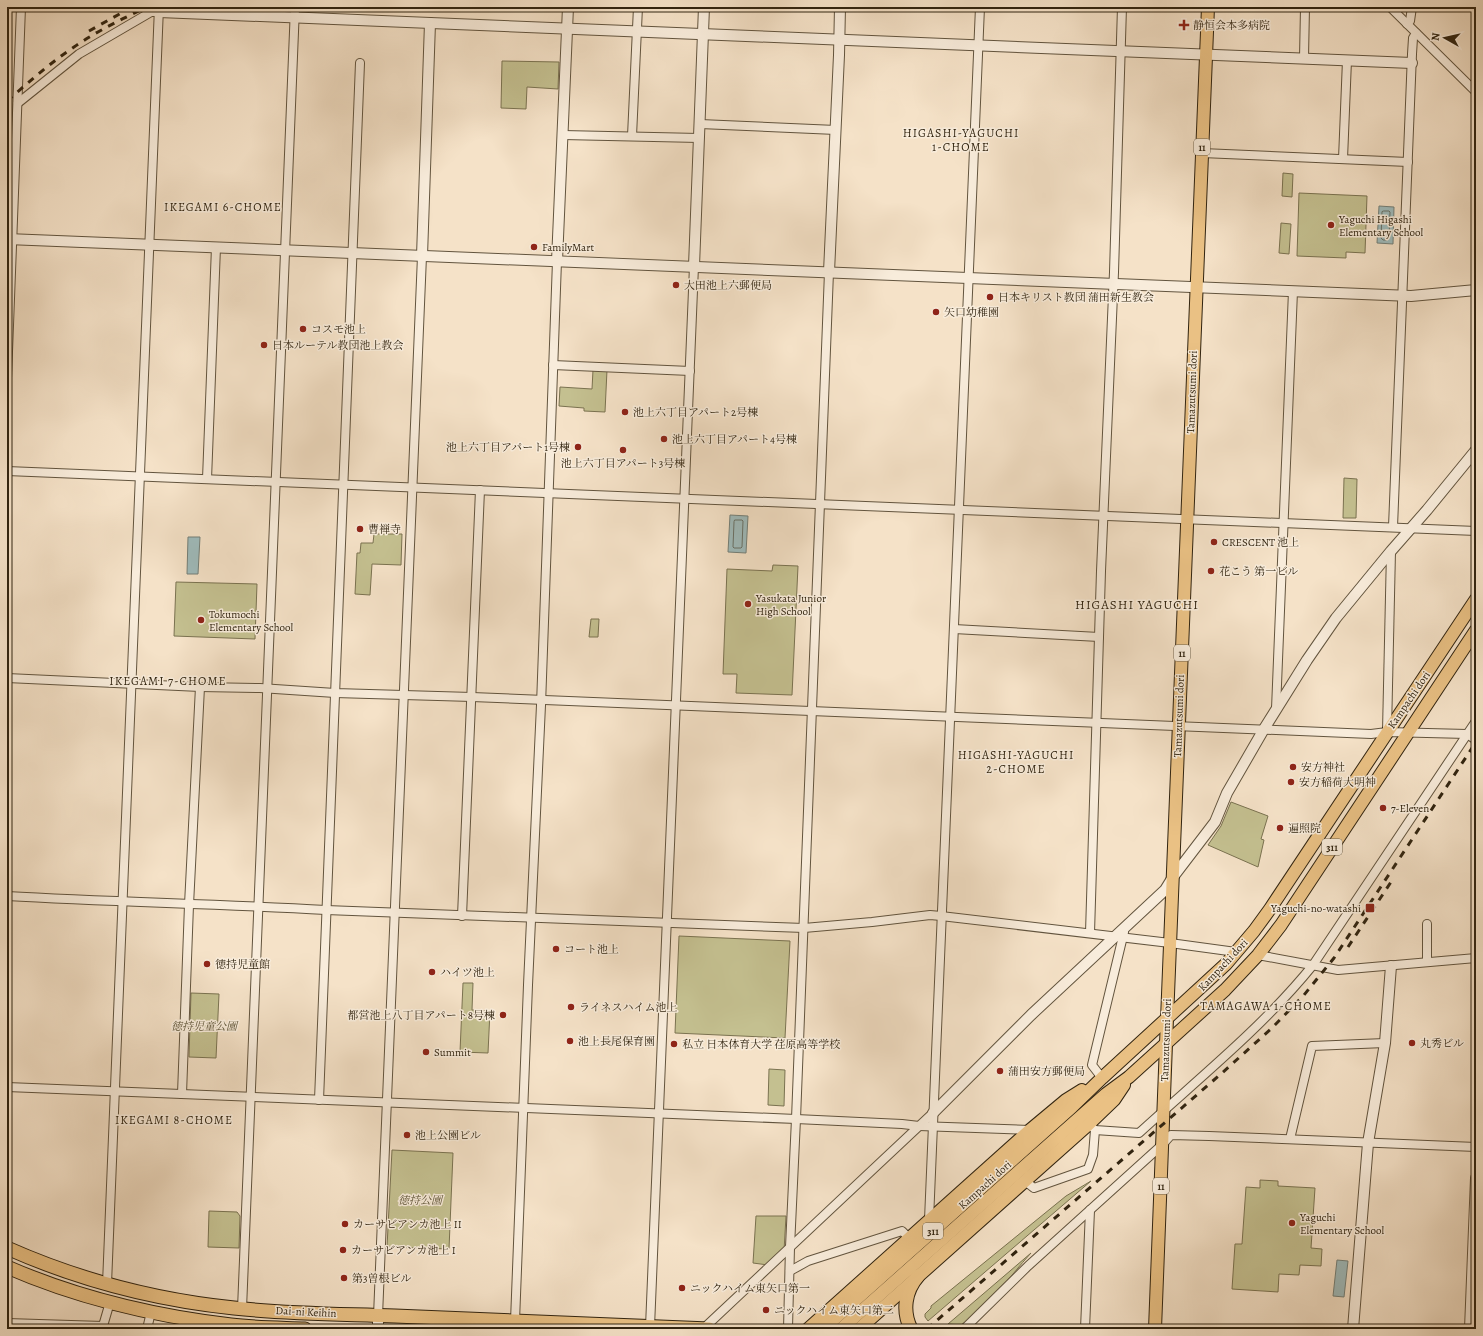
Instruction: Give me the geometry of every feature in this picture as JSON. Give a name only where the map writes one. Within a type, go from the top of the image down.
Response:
[{"type":"highway","name":"Dai-ni Keihin","points":[[7,1248],[49,1265],[107,1284],[174,1300],[242,1309],[709,1329]]},
{"type":"highway","name":"Dai-ni Keihin","points":[[7,1266],[48,1283],[110,1302],[151,1312],[241,1327],[304,1329]]},
{"type":"highway","points":[[912,1329],[907,1316],[906,1300],[909,1290],[918,1276]]},
{"type":"main road","name":"Tamazutsumi dori","points":[[1155,1329],[1208,7]]},
{"type":"main road","name":"Kampachi dori","points":[[823,1329],[1044,1132],[1211,980],[1236,952],[1270,909],[1476,599]]},
{"type":"main road","name":"Kampachi dori","points":[[841,1329],[1106,1094],[1129,1077],[1166,1044],[1225,990],[1258,955],[1280,925],[1476,630]]},
{"type":"main road","points":[[859,1329],[1025,1181],[1092,1127],[1114,1100],[1129,1077]]},
{"type":"main road","points":[[808,1329],[1030,1130],[1066,1100],[1102,1078]]},
{"type":"street","points":[[7,378],[10,239],[18,103],[21,7]]},
{"type":"street","points":[[241,1327],[295,7]]},
{"type":"street","points":[[515,1321],[568,7]]},
{"type":"street","points":[[632,136],[638,7]]},
{"type":"street","points":[[650,1327],[677,705],[704,7]]},
{"type":"street","points":[[788,1329],[829,272],[840,40],[840,7]]},
{"type":"street","points":[[929,1220],[980,7]]},
{"type":"street","points":[[1090,933],[1099,636],[1122,7]]},
{"type":"street","points":[[1304,58],[1305,7]]},
{"type":"street","points":[[1390,7],[1476,92]]},
{"type":"street","points":[[1407,24],[1410,21],[1412,7]]},
{"type":"street","points":[[18,103],[79,54],[151,12],[159,10],[295,18],[566,30],[702,34],[1412,63]]},
{"type":"street","points":[[107,1284],[159,10]]},
{"type":"street","points":[[378,1329],[422,256],[430,23]]},
{"type":"street","points":[[1394,527],[1413,38],[1416,33]]},
{"type":"street","points":[[1343,159],[1347,60]]},
{"type":"street","points":[[319,1100],[360,63]]},
{"type":"street","points":[[700,124],[836,130]]},
{"type":"street","points":[[563,135],[699,138]]},
{"type":"street","points":[[1202,153],[1408,162]]},
{"type":"street","points":[[10,239],[1411,296],[1476,290]]},
{"type":"street","points":[[207,478],[216,247]]},
{"type":"street","points":[[1276,710],[1293,291]]},
{"type":"street","points":[[553,365],[690,371]]},
{"type":"street","points":[[703,1329],[933,1113],[1031,1015],[1119,937],[1127,926],[1165,890],[1173,877],[1215,822],[1228,793],[1264,729],[1307,660],[1336,618],[1476,450]]},
{"type":"street","points":[[7,471],[1476,531]]},
{"type":"street","points":[[462,916],[480,490]]},
{"type":"street","points":[[1387,732],[1391,551]]},
{"type":"street","points":[[954,630],[1099,636]]},
{"type":"street","points":[[7,678],[335,693],[472,696],[1371,734],[1387,732],[1467,734],[1476,740]]},
{"type":"street","points":[[182,1094],[189,904],[200,687]]},
{"type":"street","points":[[1025,1181],[1034,1188],[1088,1170],[1093,1155],[1092,1127],[1139,1133],[1263,1020],[1295,988],[1313,965],[1476,721]]},
{"type":"street","points":[[7,896],[462,916],[804,928],[942,916],[1236,952]]},
{"type":"street","points":[[1427,924],[1427,962]]},
{"type":"street","points":[[1102,1078],[1092,1065],[1119,937]]},
{"type":"street","points":[[1258,955],[1338,970],[1476,958]]},
{"type":"street","points":[[1353,1329],[1368,1143],[1385,1043],[1390,966]]},
{"type":"street","points":[[1290,1140],[1312,1046],[1385,1043]]},
{"type":"street","points":[[7,1087],[1030,1130]]},
{"type":"street","points":[[964,1329],[1028,1266],[1163,1144],[1171,1135],[1476,1147]]},
{"type":"street","points":[[1470,1329],[1476,1178]]},
{"type":"street","points":[[1085,1329],[1090,1210]]},
{"type":"street","points":[[790,1271],[808,1261],[902,1231],[909,1238]]},
{"type":"street","points":[[7,1323],[103,1326],[110,1302]]},
{"type":"street","points":[[147,1329],[151,1312]]},
{"type":"green space","points":[[502,61],[559,62],[558,89],[527,87],[526,109],[501,108]]},
{"type":"green space","points":[[1283,173],[1293,174],[1292,197],[1282,196]]},
{"type":"green space","points":[[1299,193],[1367,196],[1365,253],[1346,252],[1346,258],[1297,256]]},
{"type":"green space","points":[[1281,223],[1291,224],[1289,254],[1279,253]]},
{"type":"green space","points":[[593,370],[607,370],[605,412],[584,411],[584,408],[559,406],[560,387],[592,389]]},
{"type":"green space","points":[[1344,478],[1357,479],[1356,518],[1343,518]]},
{"type":"green space","points":[[374,534],[402,534],[401,565],[372,564],[370,595],[355,594],[357,553],[360,553],[361,543],[373,543]]},
{"type":"green space","points":[[773,565],[798,566],[792,695],[736,693],[737,674],[723,674],[727,569],[772,571]]},
{"type":"green space","points":[[176,582],[257,584],[255,639],[174,636]]},
{"type":"green space","points":[[591,619],[599,619],[598,637],[589,637]]},
{"type":"green space","points":[[1231,802],[1268,816],[1261,839],[1264,840],[1258,867],[1208,845],[1221,826]]},
{"type":"green space","points":[[679,936],[790,941],[785,1038],[675,1033]]},
{"type":"green space","points":[[463,983],[473,983],[472,1010],[490,1011],[488,1053],[460,1052]]},
{"type":"green space","name":"徳持児童公園","points":[[191,993],[219,994],[216,1058],[189,1057]]},
{"type":"green space","points":[[769,1069],[785,1070],[784,1106],[768,1105]]},
{"type":"green space","name":"徳持公園","points":[[392,1150],[453,1153],[449,1249],[387,1247]]},
{"type":"green space","points":[[1260,1180],[1278,1181],[1278,1186],[1315,1188],[1311,1248],[1322,1249],[1321,1266],[1300,1265],[1299,1275],[1279,1274],[1278,1292],[1232,1289],[1235,1244],[1242,1244],[1246,1187],[1260,1188]]},
{"type":"green space","points":[[1091,1181],[928,1321],[925,1314],[931,1306],[1066,1196]]},
{"type":"green space","points":[[209,1211],[237,1212],[240,1216],[239,1248],[208,1247]]},
{"type":"green space","points":[[756,1216],[786,1216],[784,1251],[768,1265],[753,1263]]},
{"type":"green space","points":[[1031,1253],[981,1310],[961,1325],[948,1324]]},
{"type":"water","points":[[1379,206],[1394,207],[1393,244],[1377,243]]},
{"type":"water","points":[[730,515],[748,516],[746,553],[728,552]]},
{"type":"water","points":[[188,537],[200,537],[198,574],[187,574]]},
{"type":"water","points":[[1337,1260],[1348,1261],[1344,1297],[1333,1296]]},
{"type":"railway","points":[[89,31],[132,7]]},
{"type":"railway","points":[[7,101],[65,53],[101,30],[147,7]]},
{"type":"railway","points":[[927,1329],[1222,1073],[1272,1028],[1304,995],[1334,958],[1476,742]]},
{"type":"railway","points":[[1348,947],[1391,882]]},
{"type":"place","name":"静恒会本多病院","points":[[1184,25]]},
{"type":"place","name":"Yaguchi Higashi Elementary School","points":[[1331,225]]},
{"type":"place","name":"FamilyMart","points":[[534,247]]},
{"type":"place","name":"大田池上六郵便局","points":[[676,285]]},
{"type":"place","name":"日本キリスト教団 蒲田新生教会","points":[[990,297]]},
{"type":"place","name":"矢口幼稚園","points":[[936,312]]},
{"type":"place","name":"コスモ池上","points":[[303,329]]},
{"type":"place","name":"日本ルーテル教団池上教会","points":[[264,345]]},
{"type":"place","name":"池上六丁目アパート2号棟","points":[[625,412]]},
{"type":"place","name":"池上六丁目アパート4号棟","points":[[664,439]]},
{"type":"place","name":"池上六丁目アパート1号棟","points":[[578,447]]},
{"type":"place","name":"池上六丁目アパート3号棟","points":[[623,450]]},
{"type":"place","name":"曹禅寺","points":[[360,529]]},
{"type":"place","name":"CRESCENT 池上","points":[[1214,542]]},
{"type":"place","name":"花こう 第一ビル","points":[[1211,571]]},
{"type":"place","name":"Yasukata Junior High School","points":[[748,604]]},
{"type":"place","name":"Tokumochi Elementary School","points":[[201,620]]},
{"type":"place","name":"安方神社","points":[[1293,767]]},
{"type":"place","name":"安方稲荷大明神","points":[[1291,782]]},
{"type":"place","name":"7-Eleven","points":[[1383,808]]},
{"type":"place","name":"遍照院","points":[[1280,828]]},
{"type":"place","name":"Yaguchi-no-watashi","points":[[1370,908]]},
{"type":"place","name":"コート池上","points":[[556,949]]},
{"type":"place","name":"徳持児童館","points":[[207,964]]},
{"type":"place","name":"ハイツ池上","points":[[432,972]]},
{"type":"place","name":"ライネスハイム池上","points":[[571,1007]]},
{"type":"place","name":"都営池上八丁目アパート8号棟","points":[[503,1015]]},
{"type":"place","name":"池上長尾保育園","points":[[570,1041]]},
{"type":"place","name":"丸秀ビル","points":[[1412,1043]]},
{"type":"place","name":"私立 日本体育大学 荏原高等学校","points":[[674,1044]]},
{"type":"place","name":"Summit","points":[[426,1052]]},
{"type":"place","name":"蒲田安方郵便局","points":[[1000,1071]]},
{"type":"place","name":"池上公園ビル","points":[[407,1135]]},
{"type":"place","name":"Yaguchi Elementary School","points":[[1292,1223]]},
{"type":"place","name":"カーサビアンカ池上 II","points":[[345,1224]]},
{"type":"place","name":"カーサビアンカ池上 I","points":[[343,1250]]},
{"type":"place","name":"第3曽根ビル","points":[[344,1278]]},
{"type":"place","name":"ニックハイム東矢口第一","points":[[682,1288]]},
{"type":"place","name":"ニックハイム東矢口第二","points":[[766,1310]]},
{"type":"district","name":"HIGASHI-YAGUCHI 1-CHOME","points":[[961,140]]},
{"type":"district","name":"IKEGAMI 6-CHOME","points":[[223,207]]},
{"type":"district","name":"HIGASHI YAGUCHI","points":[[1137,604]]},
{"type":"district","name":"IKEGAMI 7-CHOME","points":[[168,681]]},
{"type":"district","name":"HIGASHI-YAGUCHI 2-CHOME","points":[[1016,762]]},
{"type":"district","name":"TAMAGAWA 1-CHOME","points":[[1266,1006]]},
{"type":"district","name":"IKEGAMI 8-CHOME","points":[[174,1120]]}]
